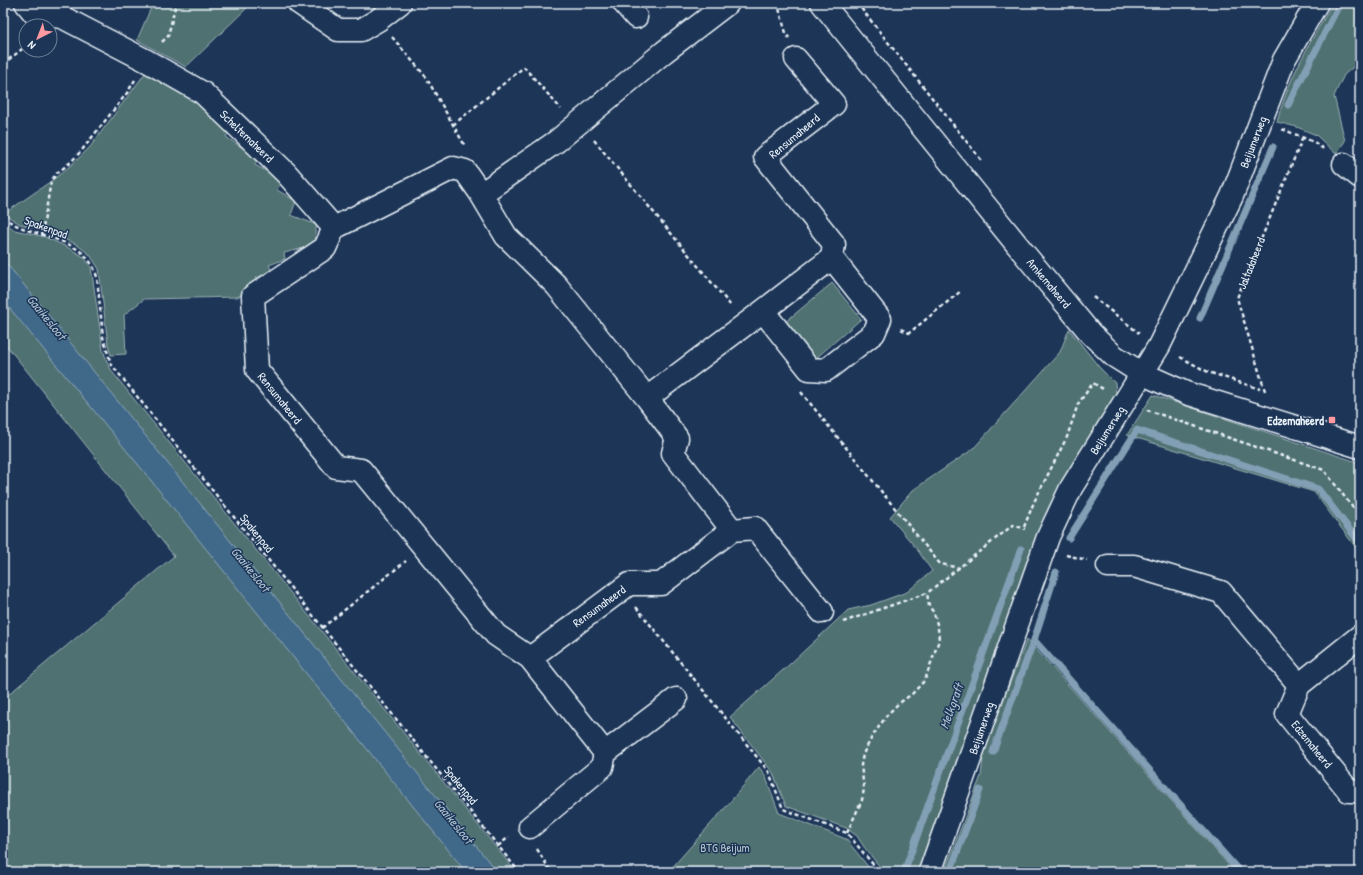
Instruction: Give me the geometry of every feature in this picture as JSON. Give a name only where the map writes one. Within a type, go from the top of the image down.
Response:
[{"type":"street","name":"Scheltemaheerd","points":[[26,3],[35,14],[62,17],[147,60],[202,93],[286,173],[334,228]]},
{"type":"street","points":[[299,3],[338,30],[361,30],[378,20],[400,3]]},
{"type":"street","points":[[481,194],[576,127],[664,52],[728,3]]},
{"type":"street","name":"Amkemaheerd","points":[[822,3],[1091,334],[1114,356],[1141,374],[1186,393],[1360,447]]},
{"type":"street","name":"Beijumerweg","points":[[930,872],[1047,542],[1071,488],[1159,346],[1232,196],[1284,60],[1317,3]]},
{"type":"street","name":"Rensumaheerd","points":[[796,59],[834,104],[765,157],[834,244],[832,258]]},
{"type":"street","points":[[334,228],[453,168],[465,171],[481,194],[506,236],[556,285],[647,398],[677,438],[673,452],[732,530],[755,528],[822,612]]},
{"type":"street","name":"Rensumaheerd","points":[[334,228],[325,248],[253,296],[257,370],[336,467],[361,470],[496,635],[530,658],[605,753]]},
{"type":"street","points":[[647,398],[832,258],[880,319],[874,333],[826,370],[809,369],[763,311]]},
{"type":"street","name":"Rensumaheerd","points":[[530,658],[621,589],[629,584],[661,584],[732,530]]},
{"type":"street","points":[[1108,566],[1134,566],[1221,592],[1299,685],[1360,636]]},
{"type":"street","name":"Edzemaheerd","points":[[1299,685],[1288,714],[1349,791],[1360,791]]},
{"type":"street","points":[[522,830],[602,767],[605,753],[676,699]]},
{"type":"path","points":[[42,234],[51,181],[57,173],[71,162],[82,150],[127,93],[152,51],[168,36],[176,3]]},
{"type":"path","points":[[776,3],[778,5],[786,33],[800,52],[796,59]]},
{"type":"path","points":[[857,3],[985,164]]},
{"type":"path","points":[[378,20],[426,77],[471,156],[465,171]]},
{"type":"path","points":[[3,64],[18,52]]},
{"type":"path","points":[[453,124],[524,67],[576,127]]},
{"type":"path","points":[[1276,127],[1314,142],[1352,171]]},
{"type":"path","name":"Jaltadaheerd","points":[[1265,391],[1237,298],[1303,137]]},
{"type":"path","name":"Spakenpad","points":[[3,217],[10,223],[20,228],[62,241],[88,257],[94,267],[97,277],[103,337],[111,364],[519,872]]},
{"type":"path","points":[[880,319],[909,333],[961,291]]},
{"type":"path","name":"Amkemaheerd","points":[[1089,294],[1133,329],[1159,346],[1208,372],[1265,391]]},
{"type":"path","points":[[1024,528],[1034,502],[1068,437],[1078,404],[1093,383],[1124,402],[1324,470],[1360,517]]},
{"type":"path","points":[[822,612],[833,626],[927,593],[1013,525],[1024,528],[1047,542],[1108,566]]},
{"type":"path","points":[[322,628],[423,547]]},
{"type":"path","points":[[621,589],[769,772],[783,809],[847,833],[876,868],[874,872]]},
{"type":"path","points":[[847,833],[862,800],[864,789],[861,765],[863,754],[887,714],[912,694],[925,680],[939,640],[938,628],[934,613],[929,606],[927,593]]},
{"type":"path","points":[[498,846],[522,830]]},
{"type":"green space","points":[[153,3],[252,3],[186,67],[137,40]]},
{"type":"green space","points":[[1333,3],[1360,3],[1360,61],[1344,75],[1334,96],[1345,141],[1336,154],[1316,135],[1297,127],[1277,122],[1287,90],[1294,75]]},
{"type":"green space","points":[[146,72],[203,104],[201,108],[230,130],[226,137],[258,158],[255,165],[282,180],[277,190],[296,201],[291,215],[317,225],[315,233],[316,245],[284,253],[285,259],[269,265],[272,271],[256,278],[259,286],[237,297],[144,299],[124,315],[126,354],[111,355],[108,345],[99,269],[90,255],[76,244],[39,229],[20,224],[4,214],[70,166],[90,147]]},
{"type":"green space","points":[[3,222],[15,230],[45,237],[84,257],[91,267],[103,350],[113,373],[516,872],[497,872],[3,259]]},
{"type":"green space","points":[[832,283],[861,319],[815,359],[784,323]]},
{"type":"green space","points":[[3,300],[141,468],[466,872],[3,872],[3,699],[174,556],[3,341]]},
{"type":"green space","points":[[1069,329],[1099,367],[1115,383],[1116,393],[1016,595],[917,872],[878,872],[880,867],[857,836],[846,828],[786,806],[773,773],[730,717],[848,610],[871,605],[907,592],[932,571],[916,548],[890,517],[913,490],[973,449],[1060,352]]},
{"type":"green space","points":[[1153,395],[1360,463],[1360,553],[1314,492],[1127,435]]},
{"type":"green space","points":[[1027,639],[1235,872],[944,872],[981,776],[984,750]]},
{"type":"green space","name":"BTG Beijum","points":[[759,767],[765,775],[779,813],[846,839],[870,869],[869,872],[668,872]]},
{"type":"water","name":"Gaaikesloot","points":[[3,259],[497,872],[466,872],[141,468],[3,300]]},
{"type":"waterway","points":[[1288,105],[1340,3]]},
{"type":"waterway","points":[[1200,318],[1273,147]]},
{"type":"waterway","points":[[1069,538],[1137,430],[1318,489],[1360,543]]},
{"type":"waterway","name":"Melkgraft","points":[[904,872],[1021,549]]},
{"type":"waterway","points":[[993,752],[1034,640],[1056,572]]},
{"type":"waterway","points":[[1034,640],[1240,872]]},
{"type":"waterway","points":[[950,872],[980,790]]},
{"type":"place","name":"Edzemaheerd","points":[[1332,420]]}]
